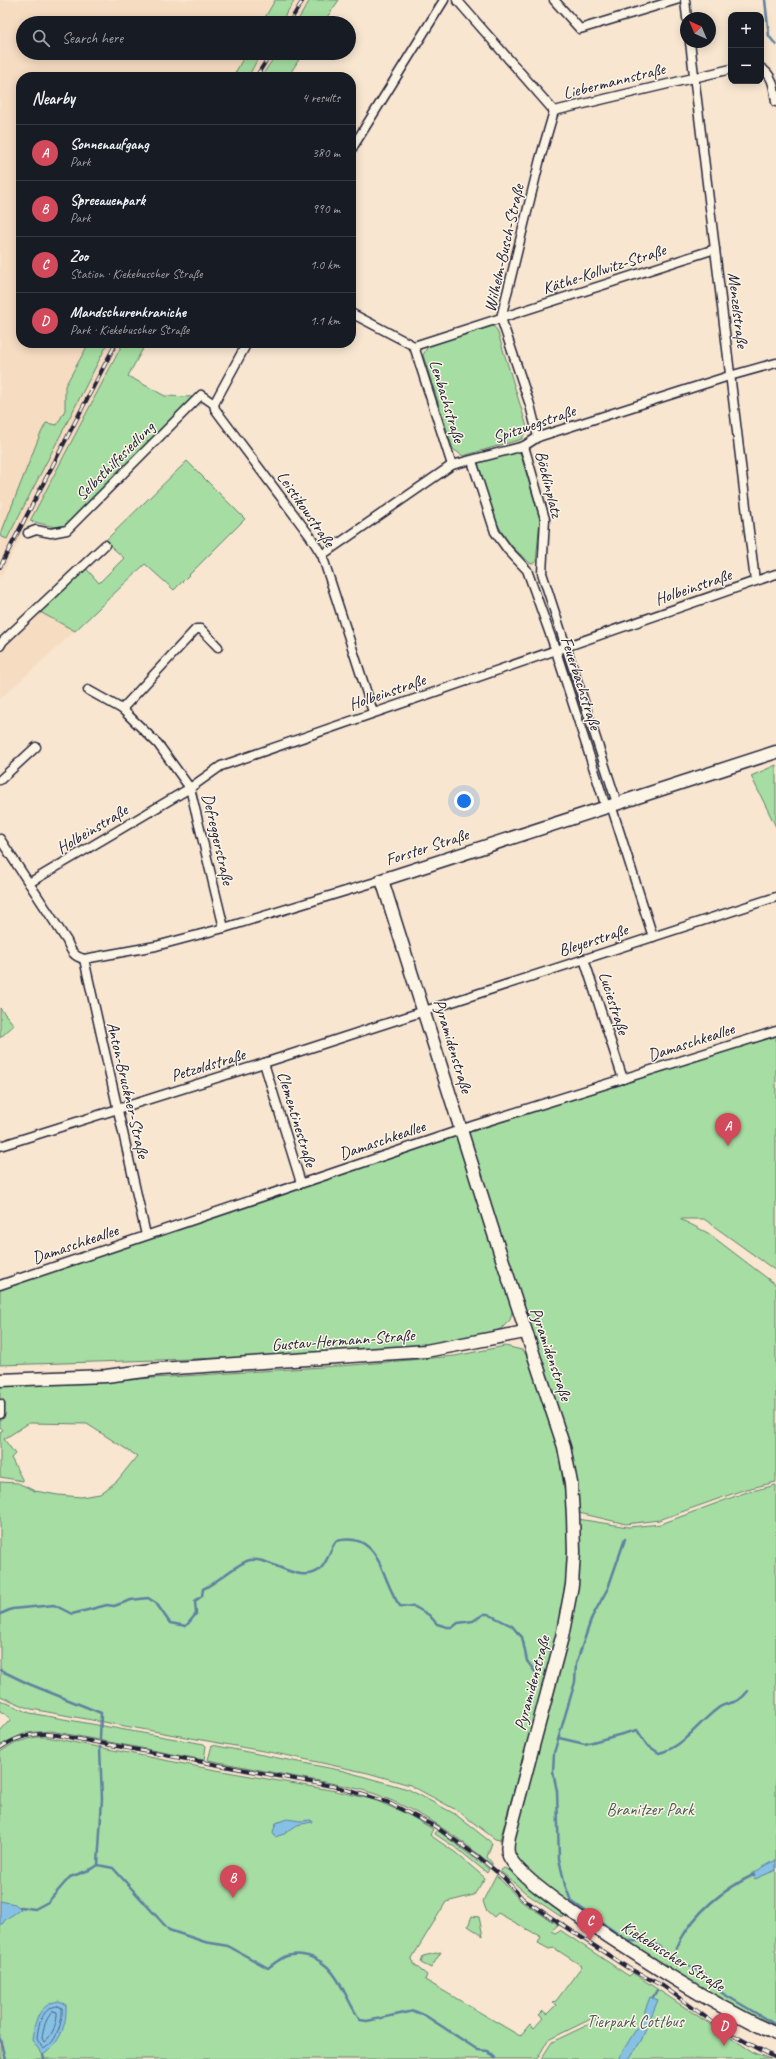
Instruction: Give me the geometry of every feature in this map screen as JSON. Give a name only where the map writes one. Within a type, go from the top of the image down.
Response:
[{"type":"main road","name":"Forster Straße","points":[[382,880],[776,752]]},
{"type":"main road","name":"Pyramidenstraße","points":[[382,880],[564,1447],[571,1483],[574,1552],[572,1585],[562,1637],[509,1836],[507,1849]]},
{"type":"main road","name":"Gustav-Hermann-Straße","points":[[0,1380],[110,1376],[160,1369],[426,1351],[526,1332]]},
{"type":"main road","name":"Gustav-Hermann-Straße","points":[[0,1373],[134,1368],[160,1369]]},
{"type":"main road","name":"Kiekebuscher Straße","points":[[507,1849],[509,1856],[517,1868],[553,1899],[648,1963],[702,1995],[776,2034]]},
{"type":"street","points":[[356,142],[444,0]]},
{"type":"street","name":"Liebermannstraße","points":[[457,0],[554,111],[694,77],[728,71]]},
{"type":"street","points":[[554,0],[580,29],[676,0]]},
{"type":"street","points":[[685,0],[686,12]]},
{"type":"street","name":"Menzelstraße","points":[[691,48],[755,581]]},
{"type":"street","points":[[764,70],[774,84],[776,102]]},
{"type":"street","name":"Wilhelm-Busch-Straße","points":[[538,437],[530,405],[501,318],[540,159],[554,111]]},
{"type":"street","name":"Käthe-Kollwitz-Straße","points":[[501,318],[715,249]]},
{"type":"street","name":"Lenbachstraße","points":[[356,316],[414,346],[452,465]]},
{"type":"street","name":"Lenbachstraße","points":[[414,346],[501,318]]},
{"type":"street","points":[[214,404],[244,348]]},
{"type":"street","name":"Spitzwegstraße","points":[[322,555],[452,465],[524,446],[538,437],[776,363]]},
{"type":"street","name":"Selbsthilfesiedlung","points":[[28,533],[36,530],[51,533],[67,530],[201,395],[214,404]]},
{"type":"street","name":"Leistikowstraße","points":[[214,404],[215,409],[310,536],[322,555],[373,712]]},
{"type":"street","name":"Böcklinplatz","points":[[524,446],[545,519],[542,573],[566,647]]},
{"type":"street","name":"Feuerbachstraße","points":[[472,460],[495,532],[508,550],[527,570],[611,805]]},
{"type":"street","points":[[0,646],[3,640],[105,545]]},
{"type":"street","name":"Holbeinstraße","points":[[30,884],[190,788],[221,766],[373,712],[556,651],[776,574]]},
{"type":"street","points":[[122,709],[196,629],[201,629],[218,647]]},
{"type":"street","name":"Feuerbachstraße","points":[[566,647],[611,805],[653,937]]},
{"type":"street","name":"Defreggerstraße","points":[[88,690],[122,709],[158,744],[190,788],[224,928]]},
{"type":"street","points":[[0,780],[36,747]]},
{"type":"street","name":"Anton-Bruckner-Straße","points":[[0,840],[80,958],[118,1109],[146,1235]]},
{"type":"street","name":"Forster Straße","points":[[80,958],[156,946],[224,928],[382,880]]},
{"type":"street","name":"Bleyerstraße","points":[[424,1010],[774,898]]},
{"type":"street","name":"Luciestraße","points":[[584,959],[623,1080]]},
{"type":"street","name":"Petzoldstraße","points":[[0,1146],[264,1063],[424,1010]]},
{"type":"street","name":"Damaschkeallee","points":[[0,1285],[461,1130],[776,1031]]},
{"type":"street","name":"Clementinestraße","points":[[264,1063],[301,1183]]},
{"type":"street","points":[[0,1404],[0,1414]]},
{"type":"shaded area","points":[[0,0],[275,0],[266,16],[16,16],[16,60],[242,60],[236,72],[16,72],[16,348],[86,348],[65,386],[65,410],[57,425],[46,424],[39,437],[1,536],[7,539],[105,348],[120,348],[0,578],[0,510],[3,503],[0,501]]},
{"type":"shaded area","points":[[295,0],[310,0],[300,16],[285,16]]},
{"type":"shaded area","points":[[257,60],[272,60],[264,72],[251,72]]},
{"type":"shaded area","points":[[38,611],[75,631],[0,699],[0,650],[5,641]]},
{"type":"green space","points":[[275,0],[295,0],[285,16],[266,16]]},
{"type":"green space","points":[[310,0],[339,0],[328,16],[300,16]]},
{"type":"green space","points":[[242,60],[257,60],[251,72],[236,72]]},
{"type":"green space","points":[[272,60],[299,60],[291,72],[264,72]]},
{"type":"green space","points":[[493,326],[497,330],[527,427],[522,439],[463,456],[453,449],[423,355],[428,346]]},
{"type":"green space","points":[[86,348],[105,348],[7,539],[0,536],[39,437],[46,423],[57,425],[65,410],[65,386]]},
{"type":"green space","points":[[120,348],[143,348],[128,376],[165,396],[193,397],[65,526],[55,527],[30,521]]},
{"type":"green space","points":[[519,449],[540,519],[536,562],[531,564],[511,545],[498,524],[491,507],[478,462]]},
{"type":"green space","points":[[187,461],[245,519],[174,590],[145,564],[75,631],[38,611],[84,566],[99,583],[124,558],[105,541]]},
{"type":"green space","points":[[776,765],[776,827],[751,776]]},
{"type":"green space","points":[[0,1008],[14,1025],[0,1038]]},
{"type":"green space","points":[[776,1036],[776,1271],[704,1219],[680,1219],[708,1233],[776,1285],[776,1482],[743,1490],[659,1520],[626,1524],[579,1513],[572,1450],[467,1133]]},
{"type":"green space","points":[[458,1136],[513,1308],[510,1320],[502,1328],[492,1333],[428,1345],[348,1354],[0,1365],[0,1288]]},
{"type":"green space","points":[[505,1346],[522,1350],[531,1361],[557,1443],[568,1514],[567,1574],[557,1637],[500,1840],[495,1839],[458,1811],[410,1785],[368,1773],[285,1755],[31,1709],[0,1696],[0,1482],[18,1483],[35,1491],[58,1495],[81,1497],[100,1494],[117,1481],[137,1456],[87,1424],[29,1423],[4,1439],[15,1454],[11,1458],[23,1481],[0,1477],[0,1432],[3,1430],[0,1427],[0,1384],[77,1383],[353,1365],[455,1356]]},
{"type":"green space","name":"Branitzer Park","points":[[776,1485],[776,2030],[683,1978],[555,1896],[520,1865],[514,1852],[513,1837],[566,1637],[578,1519],[628,1527],[661,1524],[744,1493]]},
{"type":"green space","points":[[0,1700],[30,1713],[204,1744],[206,1746],[204,1760],[51,1731],[25,1733],[0,1746],[0,1731],[10,1720],[9,1717],[0,1711]]},
{"type":"green space","name":"Tierpark Cottbus","points":[[36,1737],[47,1737],[205,1768],[336,1791],[375,1800],[407,1814],[433,1829],[430,1835],[456,1853],[485,1878],[474,1895],[446,1902],[412,1958],[413,1964],[427,1975],[425,1980],[520,2036],[530,2024],[534,2028],[543,2018],[539,2015],[543,2011],[547,2014],[556,2005],[552,2002],[556,2001],[582,1966],[554,1948],[549,1949],[538,1943],[541,1937],[498,1913],[494,1917],[486,1910],[483,1901],[496,1875],[522,1902],[558,1925],[551,1931],[555,1933],[560,1930],[629,1976],[633,1973],[753,2052],[771,2059],[541,2059],[552,2042],[596,2021],[595,2017],[548,2040],[537,2059],[0,2059],[0,1752],[14,1743]]},
{"type":"green space","points":[[212,1745],[344,1771],[408,1789],[455,1814],[492,1843],[487,1857],[492,1865],[452,1834],[394,1801],[352,1787],[208,1760]]},
{"type":"green space","points":[[437,1830],[489,1869],[487,1873],[459,1850],[435,1834]]},
{"type":"green space","points":[[504,1868],[513,1872],[546,1897],[549,1903],[564,1916],[563,1918],[527,1894],[500,1871]]},
{"type":"green space","points":[[472,1916],[479,1917],[483,1936],[468,1926]]},
{"type":"green space","points":[[441,1952],[431,1968],[421,1963],[423,1956]]},
{"type":"water","points":[[287,1819],[300,1821],[311,1820],[312,1822],[297,1825],[284,1834],[275,1837],[273,1832],[276,1823]]},
{"type":"water","points":[[776,1860],[776,1870],[755,1879],[751,1874]]},
{"type":"water","points":[[0,1901],[15,1904],[21,1909],[5,1920],[0,1927]]},
{"type":"water","points":[[650,1997],[658,2000],[641,2041],[629,2059],[618,2059],[641,2021]]},
{"type":"water","points":[[59,2001],[66,2005],[64,2026],[54,2045],[43,2055],[32,2040],[34,2027],[42,2010],[52,2003]]},
{"type":"waterway","points":[[765,0],[769,36],[776,45]]},
{"type":"waterway","points":[[625,1539],[608,1588],[592,1617],[576,1664],[575,1682],[554,1753],[553,1772],[557,1791],[559,1859],[565,1885],[571,1901],[628,1941],[647,1941],[658,1946],[674,1958],[703,1973],[722,1993],[776,2025]]},
{"type":"waterway","points":[[0,1614],[12,1609],[54,1605],[72,1614],[107,1605],[114,1606],[131,1600],[148,1598],[156,1603],[170,1623],[186,1626],[196,1614],[195,1601],[202,1596],[203,1589],[245,1562],[257,1560],[293,1572],[311,1574],[322,1567],[336,1541],[351,1540],[363,1543],[371,1550],[378,1560],[393,1595],[400,1606],[415,1607],[429,1615],[437,1624],[447,1627],[453,1627],[458,1623],[473,1621],[484,1614],[488,1614],[512,1626],[522,1637],[527,1661],[536,1673]]},
{"type":"waterway","points":[[0,1670],[29,1684],[101,1713],[100,1739]]},
{"type":"waterway","points":[[559,1738],[585,1744],[637,1730],[647,1745],[659,1753],[676,1746],[717,1709],[740,1699],[748,1691]]},
{"type":"waterway","points":[[20,1907],[35,1909],[48,1902],[70,1877],[92,1869],[98,1865],[102,1799],[100,1747]]},
{"type":"waterway","points":[[98,1865],[113,1868],[169,1930],[205,1942],[228,1946],[268,1968],[287,1956],[297,1954],[308,1956],[327,1966],[339,1982],[360,2020],[367,2021],[414,2011],[426,2016],[478,2050],[488,2051],[495,2058]]},
{"type":"waterway","points":[[671,1961],[687,1930],[703,1910],[733,1886],[755,1874]]},
{"type":"waterway","points":[[653,1997],[657,1990]]},
{"type":"waterway","points":[[0,2039],[5,2059]]},
{"type":"waterway","points":[[43,2055],[44,2059]]},
{"type":"railway","points":[[293,16],[303,0]]},
{"type":"railway","points":[[259,72],[267,60]]},
{"type":"railway","points":[[0,567],[113,348]]},
{"type":"railway","points":[[0,1748],[13,1740],[27,1736],[50,1734],[337,1787],[387,1802],[436,1827],[480,1858],[504,1878],[523,1899],[628,1968],[663,1986],[722,2029],[776,2058]]},
{"type":"place","name":"Sonnenaufgang","points":[[728,1146]]},
{"type":"place","name":"Spreeauenpark","points":[[233,1898]]},
{"type":"place","name":"Zoo","points":[[590,1941]]},
{"type":"place","name":"Mandschurenkraniche","points":[[724,2046]]}]
